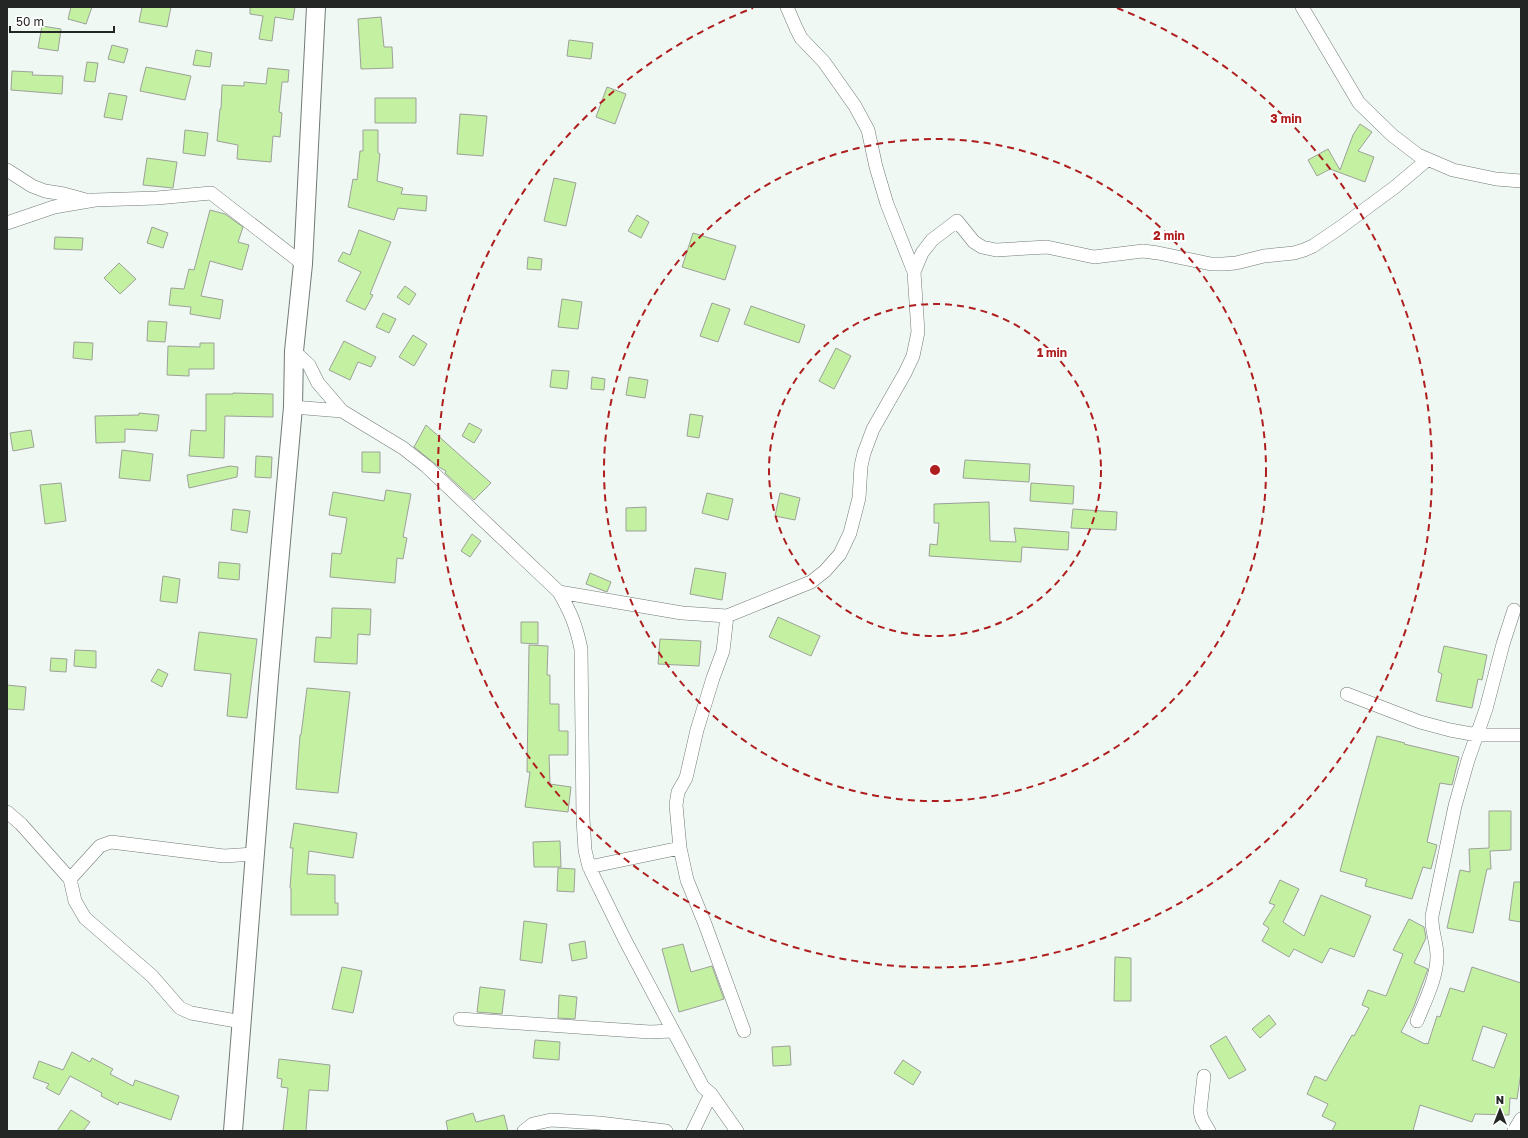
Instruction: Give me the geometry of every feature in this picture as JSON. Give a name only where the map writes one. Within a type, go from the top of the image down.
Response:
[{"type":"street","points":[[233,1131],[254,854],[293,407],[294,351],[303,264],[316,7]]},
{"type":"street","points":[[559,592],[682,613],[727,616],[811,582],[825,571],[840,554],[850,533],[858,498],[864,453],[874,429],[913,356],[918,332],[914,272],[887,204],[868,130],[855,106],[824,62],[802,38],[787,7]]},
{"type":"street","points":[[1302,7],[1364,109],[1392,135],[1418,155],[1454,170],[1475,175],[1521,180]]},
{"type":"street","points":[[914,272],[922,253],[932,240],[957,221],[974,242],[982,247],[996,250],[1047,247],[1094,257],[1142,251],[1211,264],[1223,264],[1264,256],[1294,253],[1304,250],[1329,236],[1395,187],[1428,160]]},
{"type":"street","points":[[7,170],[32,186],[45,191],[91,201]]},
{"type":"street","points":[[7,223],[54,207],[91,201],[211,194],[303,264]]},
{"type":"street","points":[[294,351],[309,365],[318,383],[342,411],[403,448],[426,466],[559,592],[577,628],[580,648],[583,819],[585,850],[589,867],[625,940],[703,1087],[711,1094],[737,1131]]},
{"type":"street","points":[[293,407],[342,411]]},
{"type":"street","points":[[1417,1021],[1433,980],[1437,961],[1437,954],[1431,927],[1432,916],[1455,806],[1514,610]]},
{"type":"street","points":[[727,616],[723,651],[697,730],[686,778],[678,792],[676,805],[680,848],[686,880],[705,924],[744,1031]]},
{"type":"street","points":[[1347,694],[1420,722],[1477,735],[1521,735]]},
{"type":"street","points":[[7,812],[21,824],[70,879],[75,901],[85,918],[152,976],[180,1008],[191,1013],[242,1022]]},
{"type":"street","points":[[70,879],[100,846],[111,842],[224,856],[254,854]]},
{"type":"street","points":[[589,867],[680,848]]},
{"type":"street","points":[[460,1019],[650,1032],[673,1031]]},
{"type":"street","points":[[1204,1076],[1200,1111],[1202,1119],[1209,1131]]},
{"type":"street","points":[[693,1131],[711,1094]]},
{"type":"street","points":[[1514,1131],[1521,1119]]},
{"type":"street","points":[[524,1131],[533,1124],[551,1120],[599,1123],[666,1131]]},
{"type":"building","points":[[71,7],[92,7],[86,24],[68,19]]},
{"type":"building","points":[[142,7],[171,7],[167,27],[139,22]]},
{"type":"building","points":[[250,7],[295,7],[293,20],[275,17],[272,41],[259,39],[263,16],[250,14]]},
{"type":"building","points":[[381,17],[384,47],[392,47],[393,68],[361,69],[358,19]]},
{"type":"building","points":[[42,26],[61,29],[58,51],[38,48]]},
{"type":"building","points":[[569,40],[593,43],[591,59],[567,56]]},
{"type":"building","points":[[112,45],[128,49],[124,63],[108,59]]},
{"type":"building","points":[[196,50],[212,53],[210,67],[193,65]]},
{"type":"building","points":[[87,62],[98,63],[95,82],[84,81]]},
{"type":"building","points":[[146,67],[191,76],[185,100],[140,91]]},
{"type":"building","points":[[268,68],[289,70],[288,82],[282,82],[279,112],[282,113],[280,137],[273,136],[271,162],[237,159],[238,145],[217,141],[222,85],[244,86],[244,82],[266,84]]},
{"type":"building","points":[[12,71],[33,72],[32,75],[63,76],[62,94],[11,90]]},
{"type":"building","points":[[607,87],[626,94],[615,124],[596,117]]},
{"type":"building","points":[[109,93],[127,96],[122,120],[104,117]]},
{"type":"building","points":[[375,98],[416,98],[416,123],[375,123]]},
{"type":"building","points":[[460,114],[487,116],[483,156],[457,154]]},
{"type":"building","points":[[1360,124],[1372,132],[1358,151],[1374,157],[1365,182],[1330,169],[1317,176],[1308,160],[1328,149],[1340,170],[1353,135]]},
{"type":"building","points":[[185,130],[208,133],[205,156],[183,153]]},
{"type":"building","points":[[363,130],[378,130],[378,153],[380,154],[377,181],[403,188],[401,194],[427,196],[426,211],[398,208],[394,220],[348,207],[353,179],[357,180],[360,151],[363,151]]},
{"type":"building","points":[[147,158],[177,162],[173,188],[143,185]]},
{"type":"building","points":[[554,178],[576,183],[566,226],[544,221]]},
{"type":"building","points":[[210,210],[225,214],[243,227],[238,242],[249,245],[242,270],[210,261],[201,296],[223,300],[220,319],[190,314],[191,307],[169,305],[171,288],[184,289],[189,269],[194,270]]},
{"type":"building","points":[[637,215],[649,222],[641,238],[628,231]]},
{"type":"building","points":[[152,227],[168,233],[163,248],[147,243]]},
{"type":"building","points":[[359,230],[391,242],[370,294],[373,295],[365,310],[346,301],[361,272],[338,261],[343,252],[350,255]]},
{"type":"building","points":[[693,233],[736,246],[725,280],[682,267]]},
{"type":"building","points":[[55,237],[83,238],[82,250],[54,249]]},
{"type":"building","points":[[528,257],[542,259],[541,270],[527,269]]},
{"type":"building","points":[[119,263],[136,279],[120,294],[104,278]]},
{"type":"building","points":[[405,286],[416,294],[409,305],[397,297]]},
{"type":"building","points":[[562,299],[582,302],[578,329],[558,327]]},
{"type":"building","points":[[712,303],[730,309],[718,342],[700,336]]},
{"type":"building","points":[[751,306],[805,325],[799,343],[744,324]]},
{"type":"building","points":[[383,313],[396,319],[389,333],[376,327]]},
{"type":"building","points":[[148,321],[167,322],[165,342],[147,341]]},
{"type":"building","points":[[413,335],[427,344],[414,366],[399,357]]},
{"type":"building","points":[[344,341],[376,357],[371,367],[358,362],[350,380],[329,370]]},
{"type":"building","points":[[74,342],[93,343],[92,360],[73,358]]},
{"type":"building","points":[[200,343],[214,343],[214,369],[189,369],[189,376],[167,375],[168,346],[200,347]]},
{"type":"building","points":[[836,348],[851,356],[834,389],[819,381]]},
{"type":"building","points":[[552,370],[569,371],[567,389],[550,387]]},
{"type":"building","points":[[592,377],[605,379],[604,390],[591,389]]},
{"type":"building","points":[[629,377],[648,380],[645,398],[626,395]]},
{"type":"building","points":[[206,394],[273,394],[273,417],[225,416],[224,458],[189,456],[191,430],[206,431]]},
{"type":"building","points":[[139,413],[159,415],[157,431],[125,429],[125,442],[96,443],[95,416],[139,415]]},
{"type":"building","points":[[690,414],[703,416],[699,438],[687,436]]},
{"type":"building","points":[[469,423],[482,430],[474,443],[462,436]]},
{"type":"building","points":[[426,425],[491,483],[474,500],[445,473],[446,471],[414,447]]},
{"type":"building","points":[[31,430],[34,447],[13,451],[10,433]]},
{"type":"building","points":[[122,450],[153,454],[150,481],[119,478]]},
{"type":"building","points":[[362,452],[380,452],[380,473],[362,472]]},
{"type":"building","points":[[256,456],[272,457],[271,478],[255,477]]},
{"type":"building","points":[[965,460],[1030,464],[1029,482],[963,478]]},
{"type":"building","points":[[230,466],[238,467],[237,477],[189,488],[187,475]]},
{"type":"building","points":[[61,483],[66,521],[45,524],[40,485]]},
{"type":"building","points":[[1031,483],[1074,486],[1073,504],[1030,501]]},
{"type":"building","points":[[386,490],[411,494],[403,537],[407,538],[403,559],[397,558],[395,583],[330,577],[332,553],[341,554],[347,518],[329,515],[333,492],[384,501]]},
{"type":"building","points":[[707,493],[733,499],[728,520],[702,513]]},
{"type":"building","points":[[780,493],[800,498],[795,520],[775,516]]},
{"type":"building","points":[[989,502],[990,541],[1016,542],[1014,528],[1069,532],[1068,550],[1022,547],[1021,562],[929,556],[930,544],[937,545],[939,523],[934,523],[934,504]]},
{"type":"building","points":[[646,507],[646,531],[626,531],[626,508]]},
{"type":"building","points":[[233,509],[250,511],[247,533],[231,530]]},
{"type":"building","points":[[1073,509],[1117,512],[1116,530],[1071,528]]},
{"type":"building","points":[[472,534],[481,541],[470,557],[461,551]]},
{"type":"building","points":[[219,562],[240,564],[239,580],[218,578]]},
{"type":"building","points":[[695,568],[726,573],[722,600],[690,594]]},
{"type":"building","points":[[590,573],[611,582],[607,592],[586,584]]},
{"type":"building","points":[[163,576],[180,579],[177,603],[160,601]]},
{"type":"building","points":[[332,608],[371,609],[370,635],[358,634],[357,664],[314,662],[316,637],[331,638]]},
{"type":"building","points":[[778,617],[820,636],[811,656],[769,637]]},
{"type":"building","points":[[521,622],[538,622],[538,644],[521,643]]},
{"type":"building","points":[[199,632],[257,639],[247,718],[227,716],[231,674],[194,670]]},
{"type":"building","points":[[660,639],[701,641],[699,666],[658,664]]},
{"type":"building","points":[[529,645],[548,646],[547,675],[550,675],[550,704],[559,704],[559,731],[568,731],[568,755],[549,755],[550,784],[571,787],[568,812],[525,807],[530,772],[527,772]]},
{"type":"building","points":[[1444,646],[1487,655],[1482,680],[1478,679],[1472,708],[1436,701],[1442,674],[1438,672]]},
{"type":"building","points":[[75,650],[96,651],[96,668],[74,666]]},
{"type":"building","points":[[51,658],[67,659],[66,672],[50,671]]},
{"type":"building","points":[[158,669],[168,674],[162,687],[151,681]]},
{"type":"building","points":[[7,685],[26,687],[24,710],[7,709]]},
{"type":"building","points":[[307,688],[350,692],[338,793],[296,789],[300,735]]},
{"type":"building","points":[[1377,736],[1459,757],[1452,785],[1440,783],[1427,842],[1437,845],[1431,869],[1423,867],[1412,899],[1365,886],[1367,879],[1340,871]]},
{"type":"building","points":[[1489,811],[1511,811],[1511,850],[1490,851],[1491,869],[1487,869],[1473,933],[1447,928],[1460,870],[1470,872],[1469,849],[1489,848]]},
{"type":"building","points":[[294,823],[357,833],[353,858],[309,851],[307,874],[335,875],[335,903],[338,903],[338,915],[291,915],[290,888],[293,848],[290,848]]},
{"type":"building","points":[[560,841],[561,867],[534,867],[533,842]]},
{"type":"building","points":[[558,868],[575,869],[574,892],[557,891]]},
{"type":"building","points":[[1280,880],[1299,889],[1283,922],[1304,936],[1321,895],[1371,916],[1354,957],[1330,948],[1322,963],[1294,949],[1289,957],[1262,941],[1269,928],[1263,924],[1275,905],[1269,903]]},
{"type":"building","points":[[1514,882],[1521,882],[1521,922],[1509,920]]},
{"type":"building","points":[[1409,919],[1424,927],[1426,938],[1414,963],[1428,969],[1413,1009],[1401,1032],[1425,1044],[1428,1044],[1437,1016],[1440,1017],[1450,988],[1464,992],[1472,967],[1521,983],[1521,1072],[1517,1099],[1510,1098],[1509,1115],[1475,1114],[1472,1122],[1420,1105],[1413,1131],[1332,1131],[1336,1123],[1322,1116],[1328,1104],[1307,1094],[1315,1076],[1326,1081],[1352,1035],[1354,1036],[1369,1008],[1362,1005],[1368,990],[1386,996],[1403,954],[1393,950]],"holes":[[[1483,1026],[1507,1034],[1494,1068],[1472,1060]]]},
{"type":"building","points":[[524,921],[547,924],[542,963],[520,960]]},
{"type":"building","points":[[585,941],[587,958],[572,961],[569,944]]},
{"type":"building","points":[[683,944],[691,972],[712,966],[724,999],[679,1012],[662,949]]},
{"type":"building","points":[[1115,957],[1131,958],[1131,1001],[1114,1001]]},
{"type":"building","points":[[342,967],[362,971],[353,1013],[332,1009]]},
{"type":"building","points":[[480,987],[505,990],[502,1014],[477,1012]]},
{"type":"building","points":[[559,995],[577,997],[575,1019],[558,1018]]},
{"type":"building","points":[[1269,1015],[1276,1024],[1260,1038],[1252,1029]]},
{"type":"building","points":[[1226,1036],[1246,1070],[1229,1079],[1210,1046]]},
{"type":"building","points":[[535,1040],[560,1042],[559,1060],[533,1058]]},
{"type":"building","points":[[790,1046],[791,1065],[773,1066],[772,1047]]},
{"type":"building","points":[[72,1052],[90,1062],[92,1058],[113,1069],[110,1074],[133,1086],[135,1080],[179,1096],[171,1120],[119,1102],[118,1105],[101,1096],[102,1093],[70,1076],[59,1095],[46,1088],[49,1084],[33,1078],[39,1061],[63,1070]]},
{"type":"building","points":[[279,1059],[330,1065],[328,1091],[309,1090],[306,1131],[283,1131],[288,1088],[281,1087],[282,1079],[277,1078]]},
{"type":"building","points":[[903,1060],[921,1072],[913,1085],[894,1073]]},
{"type":"building","points":[[71,1110],[90,1122],[83,1131],[57,1131]]},
{"type":"building","points":[[473,1113],[476,1122],[504,1115],[508,1131],[448,1131],[446,1121]]}]
